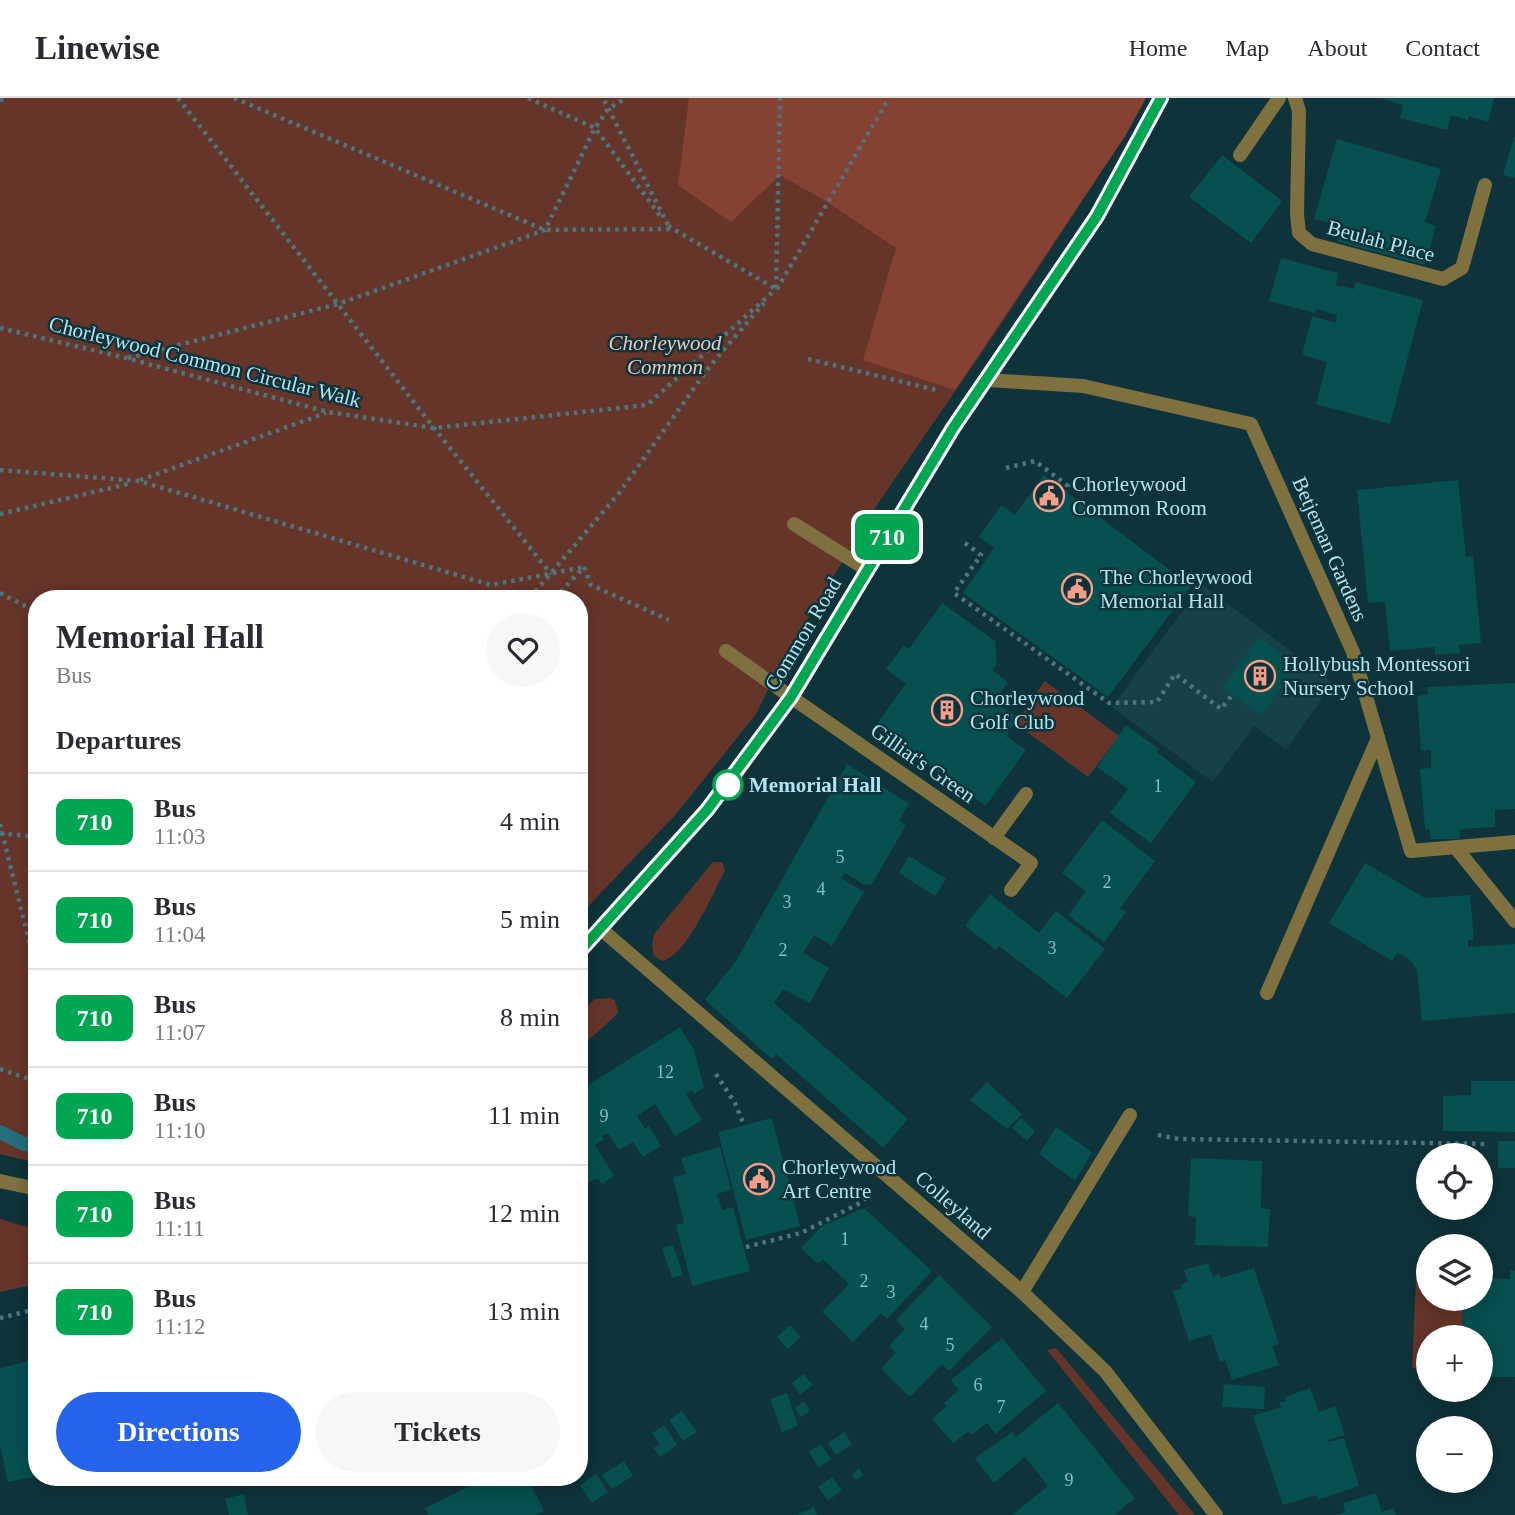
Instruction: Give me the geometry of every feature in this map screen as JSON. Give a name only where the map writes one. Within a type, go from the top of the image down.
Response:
[{"type":"street","name":"Common Road","points":[[588,943],[721,794],[791,697],[953,428],[1097,216],[1161,98]]},
{"type":"street","points":[[1240,155],[1279,98]]},
{"type":"street","name":"Beulah Place","points":[[1295,98],[1299,111],[1299,233],[1312,244],[1443,279],[1462,268],[1485,185]]},
{"type":"street","name":"Betjeman Gardens","points":[[988,380],[1083,386],[1251,424],[1353,652],[1411,851],[1515,842]]},
{"type":"street","points":[[794,524],[866,569]]},
{"type":"street","name":"Gilliat's Green","points":[[726,651],[1031,863],[1011,890]]},
{"type":"street","points":[[1266,993],[1378,738]]},
{"type":"street","points":[[993,838],[1026,794]]},
{"type":"street","points":[[1456,848],[1515,921]]},
{"type":"street","name":"Colleyland","points":[[601,929],[1022,1292],[1105,1371],[1216,1515]]},
{"type":"street","points":[[1022,1292],[1130,1115]]},
{"type":"street","points":[[0,1181],[28,1186]]},
{"type":"path","points":[[0,100],[8,98]]},
{"type":"path","points":[[178,98],[433,428],[551,573]]},
{"type":"path","points":[[234,98],[545,230]]},
{"type":"path","points":[[528,98],[595,128],[670,229],[776,289]]},
{"type":"path","points":[[603,98],[670,229]]},
{"type":"path","points":[[545,230],[595,128],[608,109],[626,98]]},
{"type":"path","points":[[776,289],[780,98]]},
{"type":"path","points":[[537,590],[619,493],[710,366],[776,289],[889,98]]},
{"type":"path","points":[[126,358],[338,304],[545,230],[670,229]]},
{"type":"path","name":"Chorleywood Common Circular Walk","points":[[0,328],[126,358],[328,412],[433,428],[647,405],[776,289]]},
{"type":"path","points":[[808,359],[974,399]]},
{"type":"path","points":[[0,514],[139,481],[328,412]]},
{"type":"path","points":[[1006,468],[1035,461],[1068,486],[1065,491]]},
{"type":"path","points":[[0,470],[139,481],[491,585],[584,567]]},
{"type":"path","points":[[965,543],[981,555],[954,593],[1109,703],[1157,702],[1175,674],[1221,709],[1232,695]]},
{"type":"path","points":[[562,590],[584,567]]},
{"type":"path","points":[[584,567],[591,585],[669,620]]},
{"type":"path","points":[[0,593],[28,607]]},
{"type":"path","points":[[0,824],[28,937]]},
{"type":"path","points":[[2,833],[28,836]]},
{"type":"path","points":[[0,1069],[28,1079]]},
{"type":"path","points":[[1158,1135],[1179,1139],[1425,1143]]},
{"type":"path","points":[[746,1247],[802,1233],[860,1203],[888,1177]]},
{"type":"path","points":[[0,1318],[28,1311]]},
{"type":"shaded area","points":[[689,98],[1146,98],[1125,136],[955,390],[863,360],[896,248],[824,200],[780,175],[731,222],[678,185]]},
{"type":"shaded area","points":[[1202,584],[1333,683],[1286,750],[1254,726],[1213,782],[1112,707]]},
{"type":"green space","name":"Chorleywood Common","points":[[0,98],[1146,98],[1125,136],[1004,320],[877,505],[785,656],[756,714],[677,813],[588,907],[588,590],[28,590],[28,1161],[0,1154]]},
{"type":"green space","points":[[1045,681],[1119,736],[1088,777],[1015,723]]},
{"type":"green space","points":[[713,862],[722,862],[725,870],[707,907],[680,948],[662,961],[654,956],[654,934]]},
{"type":"green space","points":[[595,999],[614,999],[618,1010],[588,1041],[588,1006]]},
{"type":"green space","points":[[0,1219],[28,1227],[28,1286],[0,1292]]},
{"type":"green space","points":[[1416,1277],[1416,1311],[1463,1311],[1462,1325],[1416,1325],[1416,1368],[1412,1368]]},
{"type":"green space","points":[[1056,1348],[1195,1515],[1179,1515],[1047,1350]]},
{"type":"building","points":[[1380,98],[1494,98],[1488,122],[1469,116],[1468,120],[1451,115],[1447,130],[1400,118],[1403,105]]},
{"type":"building","points":[[1515,137],[1515,178],[1503,175]]},
{"type":"building","points":[[1337,139],[1441,169],[1425,222],[1436,226],[1425,265],[1337,242],[1341,226],[1314,219]]},
{"type":"building","points":[[1222,155],[1282,201],[1251,243],[1189,197]]},
{"type":"building","points":[[1281,258],[1338,273],[1336,285],[1354,289],[1355,282],[1423,300],[1390,424],[1316,404],[1327,362],[1302,355],[1312,316],[1336,323],[1337,315],[1316,309],[1315,313],[1269,301]]},
{"type":"building","name":"The Chorleywood Memorial Hall","points":[[1044,475],[1191,586],[1108,697],[963,593],[994,548],[979,537],[1001,505],[1015,515]]},
{"type":"building","points":[[1458,480],[1466,557],[1473,556],[1481,643],[1459,645],[1460,653],[1435,655],[1435,647],[1390,651],[1385,602],[1368,603],[1357,490]]},
{"type":"building","name":"Chorleywood Golf Club","points":[[942,603],[995,641],[997,664],[992,670],[1008,682],[994,701],[1019,718],[1006,736],[1026,750],[986,806],[875,726],[906,684],[886,669],[903,646],[909,649]]},
{"type":"building","name":"Hollybush Montessori Nursery School","points":[[1259,637],[1298,665],[1261,715],[1222,688]]},
{"type":"building","points":[[1515,683],[1515,809],[1495,810],[1495,827],[1460,829],[1459,839],[1431,839],[1429,829],[1425,829],[1420,769],[1431,768],[1431,750],[1421,751],[1417,696],[1428,694],[1427,687]]},
{"type":"building","points":[[1126,725],[1159,749],[1157,752],[1196,782],[1151,843],[1110,813],[1128,789],[1097,767]]},
{"type":"building","points":[[847,764],[909,804],[899,821],[906,825],[872,884],[864,885],[845,873],[841,878],[864,892],[832,946],[814,935],[803,953],[829,968],[810,1003],[783,989],[774,1003],[908,1119],[883,1148],[776,1054],[772,1059],[705,1000],[736,961]]},
{"type":"building","points":[[1102,820],[1155,861],[1120,908],[1126,912],[1104,942],[1068,915],[1086,891],[1062,873]]},
{"type":"building","points":[[909,856],[946,879],[935,896],[899,873]]},
{"type":"building","points":[[1365,863],[1425,898],[1470,895],[1474,940],[1468,940],[1468,947],[1515,944],[1515,1013],[1422,1021],[1417,970],[1409,959],[1397,953],[1392,961],[1329,923]]},
{"type":"building","points":[[990,894],[1039,933],[1056,911],[1105,949],[1067,998],[999,946],[996,950],[965,926]]},
{"type":"building","points":[[680,1027],[694,1050],[704,1088],[694,1094],[692,1090],[686,1094],[702,1120],[675,1136],[655,1104],[637,1116],[645,1129],[649,1126],[661,1146],[643,1157],[633,1142],[619,1150],[608,1133],[602,1136],[604,1139],[595,1145],[614,1176],[602,1184],[597,1178],[588,1183],[588,1085]]},
{"type":"building","points":[[1471,1081],[1515,1081],[1515,1132],[1443,1131],[1443,1096],[1471,1095]]},
{"type":"building","points":[[987,1082],[1022,1114],[1007,1129],[970,1100]]},
{"type":"building","name":"Chorleywood Art Centre","points":[[772,1118],[800,1226],[746,1240],[718,1132]]},
{"type":"building","points":[[1021,1118],[1035,1131],[1027,1141],[1012,1128]]},
{"type":"building","points":[[1056,1127],[1092,1152],[1075,1181],[1039,1154]]},
{"type":"building","points":[[1498,1141],[1515,1141],[1515,1168],[1498,1168]]},
{"type":"building","points":[[720,1147],[731,1190],[717,1194],[722,1210],[733,1207],[750,1271],[692,1286],[676,1225],[684,1223],[673,1177],[686,1174],[681,1158]]},
{"type":"building","points":[[1191,1158],[1262,1161],[1261,1208],[1270,1209],[1268,1247],[1195,1245],[1196,1217],[1188,1216]]},
{"type":"building","points":[[864,1208],[932,1271],[887,1319],[881,1313],[853,1342],[822,1312],[849,1284],[823,1259],[818,1264],[801,1248],[822,1226]]},
{"type":"building","points":[[673,1245],[683,1275],[672,1278],[662,1248]]},
{"type":"building","points":[[1208,1263],[1213,1277],[1219,1274],[1221,1278],[1254,1268],[1279,1344],[1272,1346],[1279,1365],[1232,1380],[1225,1360],[1220,1362],[1211,1334],[1189,1341],[1173,1291],[1188,1282],[1184,1270]]},
{"type":"building","points":[[1510,1270],[1515,1271],[1515,1377],[1493,1377],[1493,1325],[1462,1325],[1463,1311],[1493,1311],[1493,1278],[1510,1279]]},
{"type":"building","points":[[939,1275],[992,1327],[949,1371],[942,1364],[910,1397],[881,1369],[896,1353],[889,1346],[905,1329],[896,1320]]},
{"type":"building","points":[[790,1325],[801,1337],[788,1349],[777,1337]]},
{"type":"building","points":[[1002,1338],[1046,1391],[995,1434],[987,1423],[972,1435],[969,1431],[953,1443],[932,1419],[947,1406],[944,1403],[959,1390],[951,1380]]},
{"type":"building","points":[[28,1361],[28,1478],[8,1482],[0,1446],[0,1368]]},
{"type":"building","points":[[803,1374],[813,1385],[800,1395],[792,1383]]},
{"type":"building","points":[[1224,1384],[1265,1387],[1264,1409],[1222,1407]]},
{"type":"building","points":[[1310,1388],[1319,1412],[1335,1406],[1345,1435],[1328,1440],[1329,1442],[1344,1438],[1359,1486],[1318,1500],[1316,1495],[1283,1505],[1253,1416],[1281,1407],[1279,1403],[1286,1401],[1285,1397]]},
{"type":"building","points":[[787,1393],[798,1426],[782,1432],[770,1399]]},
{"type":"building","points":[[804,1401],[810,1411],[801,1417],[795,1408]]},
{"type":"building","points":[[1058,1403],[1135,1498],[1114,1515],[1012,1515],[1048,1486],[1025,1457],[994,1483],[975,1458],[1012,1432],[1016,1437]]},
{"type":"building","points":[[682,1411],[697,1432],[683,1441],[669,1420]]},
{"type":"building","points":[[664,1425],[677,1445],[660,1457],[653,1448],[660,1444],[652,1433]]},
{"type":"building","points":[[844,1432],[852,1444],[836,1455],[828,1443]]},
{"type":"building","points":[[821,1444],[831,1459],[818,1468],[809,1451]]},
{"type":"building","points":[[624,1461],[633,1476],[612,1489],[602,1475]]},
{"type":"building","points":[[859,1468],[863,1475],[856,1480],[852,1474]]},
{"type":"building","points":[[596,1474],[608,1492],[592,1503],[581,1486],[588,1486],[588,1480]]},
{"type":"building","points":[[832,1477],[842,1490],[828,1501],[818,1487]]},
{"type":"building","points":[[470,1486],[532,1486],[544,1511],[535,1515],[428,1515],[425,1508]]},
{"type":"building","points":[[1376,1493],[1382,1512],[1393,1508],[1396,1515],[1337,1515],[1345,1512],[1343,1503]]},
{"type":"building","points":[[244,1494],[248,1515],[229,1515],[225,1499]]},
{"type":"building","points":[[814,1507],[817,1515],[797,1515]]},
{"type":"waterway","points":[[0,1132],[28,1144]]},
{"type":"bus line","name":"710","points":[[588,943],[707,810],[791,697],[953,428],[1097,216],[1161,98]]},
{"type":"place","name":"Chorleywood Common Room","points":[[1049,496]]},
{"type":"place","name":"The Chorleywood Memorial Hall","points":[[1077,589]]},
{"type":"place","name":"Hollybush Montessori Nursery School","points":[[1260,676]]},
{"type":"place","name":"Chorleywood Golf Club","points":[[947,710]]},
{"type":"place","name":"Memorial Hall","points":[[728,785]]},
{"type":"place","name":"Chorleywood Art Centre","points":[[759,1179]]}]
